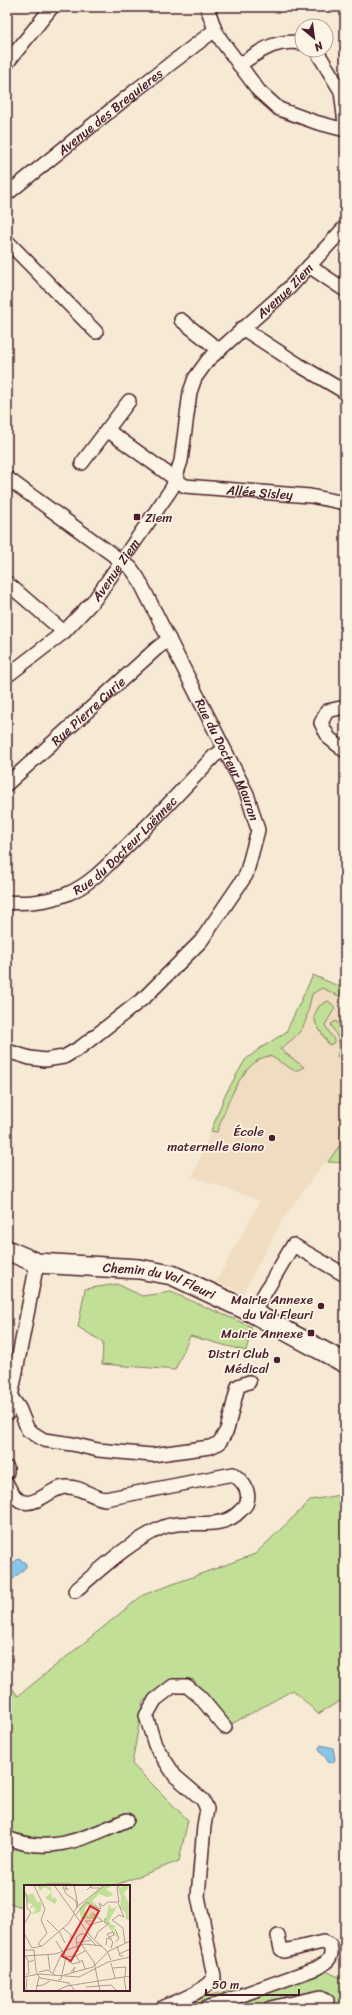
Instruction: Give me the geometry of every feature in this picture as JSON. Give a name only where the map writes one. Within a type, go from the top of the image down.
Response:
[{"type":"street","points":[[7,63],[52,7]]},
{"type":"street","points":[[207,7],[215,30],[239,65],[266,98],[279,109],[315,122],[345,130]]},
{"type":"street","name":"Avenue des Breguieres","points":[[7,194],[136,90],[215,30]]},
{"type":"street","points":[[239,65],[279,42],[294,43]]},
{"type":"street","points":[[321,58],[341,92],[345,124]]},
{"type":"street","name":"Avenue Ziem","points":[[7,676],[64,632],[99,594],[160,505],[175,480],[181,461],[190,392],[201,369],[242,328],[289,288],[345,227]]},
{"type":"street","points":[[7,241],[96,332]]},
{"type":"street","points":[[309,266],[345,290]]},
{"type":"street","points":[[180,320],[219,350]]},
{"type":"street","points":[[242,328],[299,365],[345,392]]},
{"type":"street","points":[[82,463],[129,401]]},
{"type":"street","name":"Allée Sisley","points":[[107,430],[185,486],[310,496],[345,503]]},
{"type":"street","name":"Rue du Docteur Mauran","points":[[7,478],[121,561],[130,568],[138,578],[247,794],[258,830],[246,875],[201,941],[145,997],[81,1047],[64,1057],[45,1060],[30,1058],[7,1051]]},
{"type":"street","points":[[7,583],[64,632]]},
{"type":"street","name":"Rue Pierre Curie","points":[[7,784],[156,649],[169,639]]},
{"type":"street","points":[[345,707],[327,711],[321,723],[329,738],[345,751]]},
{"type":"street","name":"Rue du Docteur Laënnec","points":[[7,902],[54,899],[68,894],[85,885],[139,835],[214,756],[224,750]]},
{"type":"street","points":[[253,1313],[293,1245],[345,1275]]},
{"type":"street","name":"Chemin du Val Fleuri","points":[[7,1250],[37,1263],[139,1268],[160,1272],[185,1280],[253,1313],[345,1363]]},
{"type":"street","points":[[7,1417],[12,1408],[11,1397],[37,1263]]},
{"type":"street","points":[[11,1397],[19,1408],[28,1430],[44,1440],[98,1450],[152,1455],[210,1447],[219,1443],[227,1430],[238,1386],[249,1382]]},
{"type":"street","points":[[7,1484],[15,1496],[26,1502],[41,1500],[59,1488],[65,1486],[72,1487],[96,1498],[105,1499],[233,1474],[243,1481],[248,1495],[246,1505],[229,1521],[209,1524],[183,1523],[162,1528],[121,1551],[75,1591]]},
{"type":"street","points":[[162,2008],[204,1987],[212,1982],[214,1977],[198,1896],[204,1826],[207,1809],[202,1800],[175,1776],[155,1744],[146,1716],[155,1700],[173,1686],[187,1686],[200,1697],[225,1727]]},
{"type":"street","points":[[7,1838],[15,1841],[44,1845],[70,1844],[127,1820]]},
{"type":"street","points":[[206,2008],[317,1968],[329,1960],[332,1952],[330,1945],[323,1942],[284,1951],[281,1949],[278,1936]]},
{"type":"street","points":[[270,2008],[321,1997],[327,2000],[321,2008]]},
{"type":"shaded area","points":[[313,975],[345,989],[345,1163],[328,1162],[322,1165],[282,1221],[243,1293],[216,1282],[260,1201],[192,1177],[225,1095],[245,1060],[286,1032]]},
{"type":"green space","points":[[313,975],[345,989],[345,999],[322,988],[312,994],[304,1026],[296,1036],[280,1049],[304,1067],[295,1071],[270,1056],[260,1059],[243,1075],[236,1086],[217,1132],[211,1131],[225,1095],[245,1060],[286,1032]]},
{"type":"green space","points":[[328,1001],[335,1008],[325,1025],[334,1040],[334,1043],[329,1045],[316,1024],[314,1016],[319,1006]]},
{"type":"green space","points":[[336,1021],[345,1034],[345,1061],[343,1064],[337,1056],[339,1051],[339,1043],[331,1024]]},
{"type":"green space","points":[[345,1123],[345,1163],[328,1162],[342,1142],[341,1127]]},
{"type":"green space","points":[[117,1284],[142,1296],[171,1292],[252,1327],[246,1351],[190,1336],[175,1370],[102,1364],[103,1342],[78,1327],[85,1289]]},
{"type":"green space","points":[[345,1494],[345,1698],[318,1714],[293,1690],[228,1726],[193,1679],[143,1701],[132,1764],[188,1820],[179,1861],[116,1885],[24,1885],[24,1908],[7,1902],[7,1681],[18,1696],[143,1595],[255,1554],[311,1500]]},
{"type":"green space","points":[[326,1971],[345,1980],[345,2008],[163,2008],[293,1973]]},
{"type":"water","points":[[19,1558],[26,1564],[26,1567],[7,1585],[7,1569]]},
{"type":"water","points":[[321,1745],[333,1748],[335,1759],[333,1763],[328,1762],[321,1752],[319,1748]]},
{"type":"place","name":"Ziem","points":[[137,517]]},
{"type":"place","name":"École maternelle Giono","points":[[272,1138]]},
{"type":"place","name":"Mairie Annexe du Val Fleuri","points":[[321,1306]]},
{"type":"place","name":"Mairie Annexe","points":[[311,1333]]},
{"type":"place","name":"Distri Club Médical","points":[[277,1360]]}]
